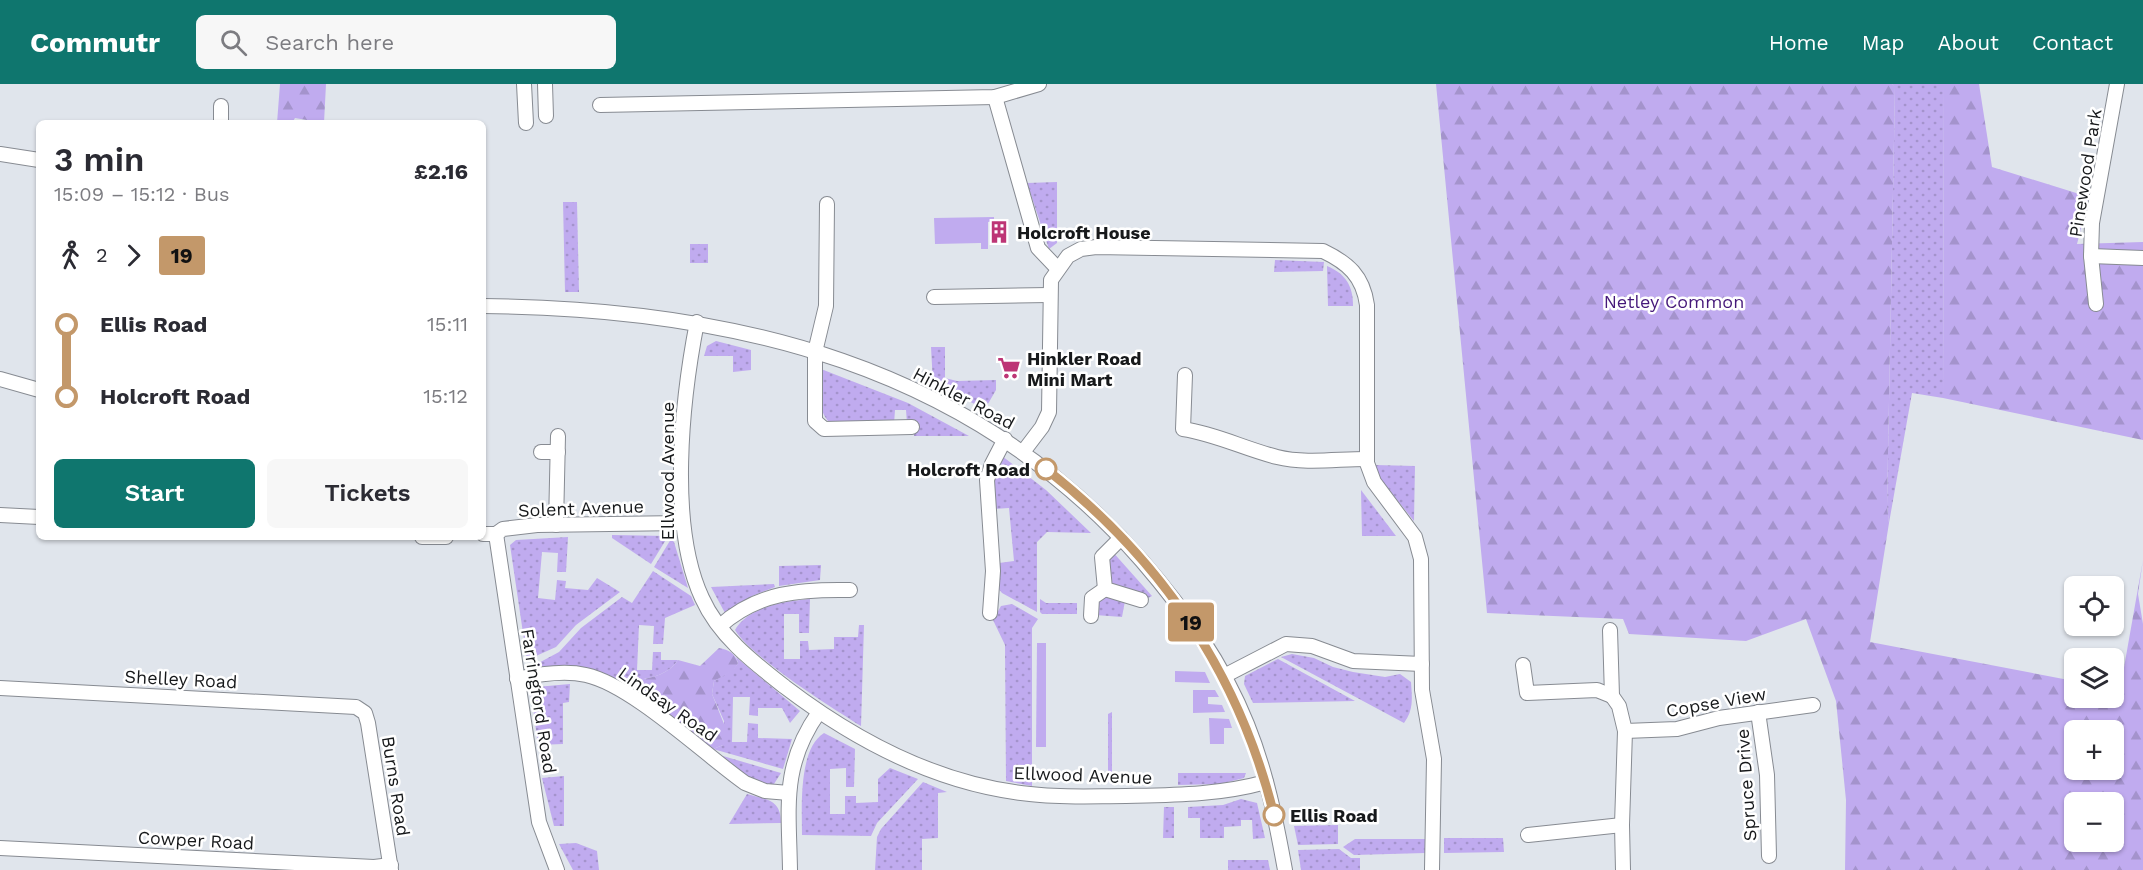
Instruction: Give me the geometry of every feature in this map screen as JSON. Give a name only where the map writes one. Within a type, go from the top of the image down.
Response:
[{"type":"street","points":[[524,84],[526,123]]},
{"type":"street","points":[[544,84],[546,116]]},
{"type":"street","points":[[887,84],[887,99]]},
{"type":"street","points":[[600,105],[994,97],[1040,84]]},
{"type":"street","name":"Pinewood Park","points":[[2096,304],[2091,256],[2092,223],[2117,84]]},
{"type":"street","points":[[994,97],[1038,248],[1057,268]]},
{"type":"street","points":[[221,106],[221,120]]},
{"type":"street","points":[[0,154],[36,160]]},
{"type":"street","points":[[827,204],[826,306],[815,352],[815,421],[824,429],[905,423]]},
{"type":"street","points":[[1023,452],[1042,428],[1049,412],[1049,295],[1051,280],[1057,268],[1068,256],[1081,249],[1096,247],[1323,251],[1335,256],[1350,267],[1365,289],[1367,305],[1366,459],[1374,482],[1415,537],[1421,559],[1425,716],[1434,759],[1432,870]]},
{"type":"street","points":[[2091,256],[2143,258]]},
{"type":"street","points":[[934,297],[1049,295]]},
{"type":"street","name":"Hinkler Road","points":[[486,306],[588,309],[697,322],[815,352],[878,374],[939,402],[1005,439],[1067,486],[1121,538],[1192,622],[1224,676],[1249,729],[1266,782],[1285,870]]},
{"type":"street","name":"Ellwood Avenue","points":[[697,322],[684,400],[683,523],[688,561],[702,598],[720,626],[761,668],[819,712],[865,740],[908,760],[972,782],[1019,793],[1065,796],[1190,795],[1222,793],[1266,782]]},
{"type":"street","points":[[1185,375],[1183,429],[1218,435],[1277,457],[1299,460],[1366,459]]},
{"type":"street","points":[[0,379],[36,389]]},
{"type":"street","points":[[556,525],[558,436]]},
{"type":"street","points":[[990,613],[993,571],[987,480],[992,464],[1005,439]]},
{"type":"street","points":[[541,452],[558,452]]},
{"type":"street","points":[[0,515],[36,518]]},
{"type":"street","name":"Solent Avenue","points":[[489,534],[503,529],[556,525],[683,523]]},
{"type":"street","name":"Farringford Road","points":[[489,534],[517,679],[539,822],[557,870]]},
{"type":"street","points":[[1105,589],[1102,557],[1121,538]]},
{"type":"street","points":[[1105,589],[1141,600]]},
{"type":"street","points":[[1088,612],[1092,598],[1105,589]]},
{"type":"street","points":[[720,626],[747,608],[776,595],[797,590],[850,590]]},
{"type":"street","points":[[1610,630],[1611,696]]},
{"type":"street","points":[[1224,676],[1286,644],[1312,646],[1353,661],[1422,664]]},
{"type":"street","points":[[1523,665],[1527,693],[1597,690],[1611,696],[1619,706],[1625,731],[1623,870]]},
{"type":"street","name":"Lindsay Road","points":[[517,679],[567,673],[587,675],[604,681],[642,705],[745,783],[765,791],[789,793]]},
{"type":"street","name":"Shelley Road","points":[[0,688],[338,705],[360,710]]},
{"type":"street","name":"Copse View","points":[[1625,731],[1677,729],[1758,712],[1813,705]]},
{"type":"street","name":"Burns Road","points":[[360,710],[368,723],[391,867]]},
{"type":"street","points":[[790,870],[791,769],[801,740],[819,712]]},
{"type":"street","name":"Spruce Drive","points":[[1758,712],[1767,775],[1769,856]]},
{"type":"street","points":[[1528,835],[1622,825]]},
{"type":"street","name":"Cowper Road","points":[[0,848],[391,867]]},
{"type":"green space","points":[[280,84],[326,84],[324,120],[295,118],[294,120],[277,120]]},
{"type":"green space","name":"Netley Common","points":[[1436,84],[1892,84],[1895,87],[1887,506],[1889,523],[1870,642],[2064,679],[2064,708],[2124,708],[2124,667],[2143,560],[2138,594],[2143,624],[2143,870],[1845,870],[1846,800],[1836,701],[1806,619],[1746,641],[1629,634],[1623,619],[1487,613]]},
{"type":"green space","points":[[1892,84],[1944,84],[1943,398],[1912,393],[1889,523],[1887,506],[1895,88]]},
{"type":"green space","points":[[1944,84],[1979,84],[1992,167],[2089,197],[2077,244],[2143,242],[2143,440],[1943,398]]},
{"type":"green space","points":[[1057,182],[1057,243],[1049,249],[1027,183]]},
{"type":"green space","points":[[563,202],[577,202],[579,292],[565,292]]},
{"type":"green space","points":[[994,217],[994,221],[988,222],[988,249],[981,249],[981,243],[935,244],[934,218]]},
{"type":"green space","points":[[690,244],[708,244],[708,263],[690,263]]},
{"type":"green space","points":[[1275,260],[1324,262],[1323,271],[1274,272]]},
{"type":"green space","points":[[1327,266],[1344,277],[1352,292],[1353,306],[1328,306]]},
{"type":"green space","points":[[716,341],[751,350],[751,370],[733,372],[733,356],[704,356],[707,346]]},
{"type":"green space","points":[[931,347],[945,347],[945,378],[957,381],[996,380],[996,390],[985,409],[933,384]]},
{"type":"green space","points":[[821,369],[908,403],[969,436],[914,436],[913,424],[907,423],[906,410],[895,410],[894,424],[833,425],[827,420],[821,407]]},
{"type":"green space","points":[[1002,456],[1046,490],[1091,533],[1047,532],[1037,542],[1037,612],[1002,593],[998,588],[999,563],[1014,561],[1009,508],[994,509],[991,485]]},
{"type":"green space","points":[[1375,465],[1415,466],[1414,521],[1381,480]]},
{"type":"green space","points":[[1361,490],[1396,536],[1362,536]]},
{"type":"green space","points":[[612,535],[667,536],[667,538],[651,564],[612,538]]},
{"type":"green space","points":[[568,537],[566,572],[557,572],[558,553],[542,552],[538,598],[555,600],[557,580],[566,581],[565,588],[588,590],[597,578],[620,592],[576,625],[556,647],[527,660],[510,545],[516,540]]},
{"type":"green space","points":[[671,539],[674,542],[688,588],[654,567]]},
{"type":"green space","points":[[1111,550],[1152,596],[1148,598],[1112,587],[1106,564]]},
{"type":"green space","points":[[821,565],[820,580],[779,586],[779,566]]},
{"type":"green space","points":[[653,571],[691,596],[695,605],[665,618],[663,644],[653,644],[654,626],[639,625],[637,670],[652,670],[653,652],[661,652],[661,660],[678,660],[675,665],[666,672],[638,680],[632,690],[594,670],[533,666],[559,652],[581,628],[622,597],[632,603]]},
{"type":"green space","points":[[774,584],[775,587],[752,596],[725,613],[711,587]]},
{"type":"green space","points":[[1105,595],[1125,601],[1122,617],[1095,615],[1096,599]]},
{"type":"green space","points":[[810,599],[809,633],[799,633],[799,614],[784,614],[784,659],[800,659],[800,641],[808,641],[809,650],[834,649],[834,637],[858,637],[859,625],[864,625],[861,726],[774,667],[757,654],[735,630],[741,622],[758,611],[790,601]]},
{"type":"green space","points":[[1040,599],[1046,603],[1077,603],[1077,614],[1042,614]]},
{"type":"green space","points":[[1012,604],[1038,619],[1032,628],[1032,786],[1006,781],[1005,645],[993,620],[1001,606]]},
{"type":"green space","points":[[1037,643],[1046,643],[1046,747],[1036,747]]},
{"type":"green space","points":[[719,648],[731,652],[738,663],[734,670],[714,681],[712,694],[728,734],[723,745],[713,749],[632,690],[638,680],[661,674],[675,665],[678,660],[700,666]]},
{"type":"green space","points":[[1292,654],[1314,658],[1333,667],[1353,672],[1385,677],[1400,674],[1411,682],[1412,703],[1407,718],[1404,723],[1281,657]]},
{"type":"green space","points":[[736,657],[800,711],[790,723],[782,708],[758,708],[758,716],[749,715],[750,697],[733,697],[732,742],[747,742],[748,723],[758,724],[758,738],[792,739],[783,769],[713,749],[723,745],[724,721],[712,694],[714,681],[734,669],[738,663]]},
{"type":"green space","points":[[1278,659],[1355,701],[1253,703],[1244,684],[1245,676]]},
{"type":"green space","points":[[1175,671],[1205,672],[1210,683],[1175,682]]},
{"type":"green space","points":[[570,684],[569,702],[563,703],[563,744],[538,745],[531,692],[536,687]]},
{"type":"green space","points":[[1193,690],[1215,690],[1219,697],[1208,697],[1208,704],[1222,705],[1225,712],[1193,713]]},
{"type":"green space","points":[[1112,712],[1112,785],[1108,781],[1108,714]]},
{"type":"green space","points":[[1209,718],[1229,719],[1232,728],[1224,728],[1224,744],[1210,744]]},
{"type":"green space","points":[[824,733],[855,749],[854,787],[846,787],[846,768],[830,769],[830,814],[845,814],[845,796],[856,796],[856,803],[878,802],[878,779],[890,768],[918,779],[877,823],[871,836],[802,835],[802,795],[806,765],[816,741]]},
{"type":"green space","points":[[723,756],[781,773],[772,787],[754,781],[721,758]]},
{"type":"green space","points":[[1178,773],[1246,773],[1244,778],[1220,784],[1178,785]]},
{"type":"green space","points":[[564,776],[564,826],[554,826],[542,778]]},
{"type":"green space","points":[[923,782],[947,792],[938,793],[938,838],[922,839],[922,870],[875,870],[877,837],[881,829]]},
{"type":"green space","points":[[747,794],[767,799],[776,805],[781,823],[729,824]]},
{"type":"green space","points":[[1241,799],[1257,803],[1265,838],[1253,839],[1252,820],[1241,820],[1241,826],[1224,827],[1224,838],[1200,838],[1200,818],[1188,818],[1188,807],[1223,805]]},
{"type":"green space","points":[[1164,807],[1174,807],[1174,838],[1163,838]]},
{"type":"green space","points":[[1338,825],[1338,844],[1298,845],[1294,826]]},
{"type":"green space","points":[[1444,838],[1503,838],[1504,852],[1444,853]]},
{"type":"green space","points":[[1355,839],[1425,839],[1425,853],[1354,855],[1343,847]]},
{"type":"green space","points":[[576,843],[597,851],[599,870],[573,870],[559,844]]},
{"type":"green space","points":[[1339,849],[1351,858],[1360,858],[1360,870],[1301,870],[1298,850]]},
{"type":"green space","points":[[1228,860],[1268,860],[1270,870],[1228,870]]},
{"type":"bus line","name":"19","points":[[1046,469],[1093,508],[1114,530],[1192,622],[1224,676],[1243,716],[1262,766],[1274,815]]},
{"type":"place","name":"Holcroft House","points":[[999,232]]},
{"type":"place","name":"Hinkler Road Mini Mart","points":[[1009,368]]},
{"type":"place","name":"Holcroft Road","points":[[1046,469]]},
{"type":"place","name":"Ellis Road","points":[[1274,815]]}]
